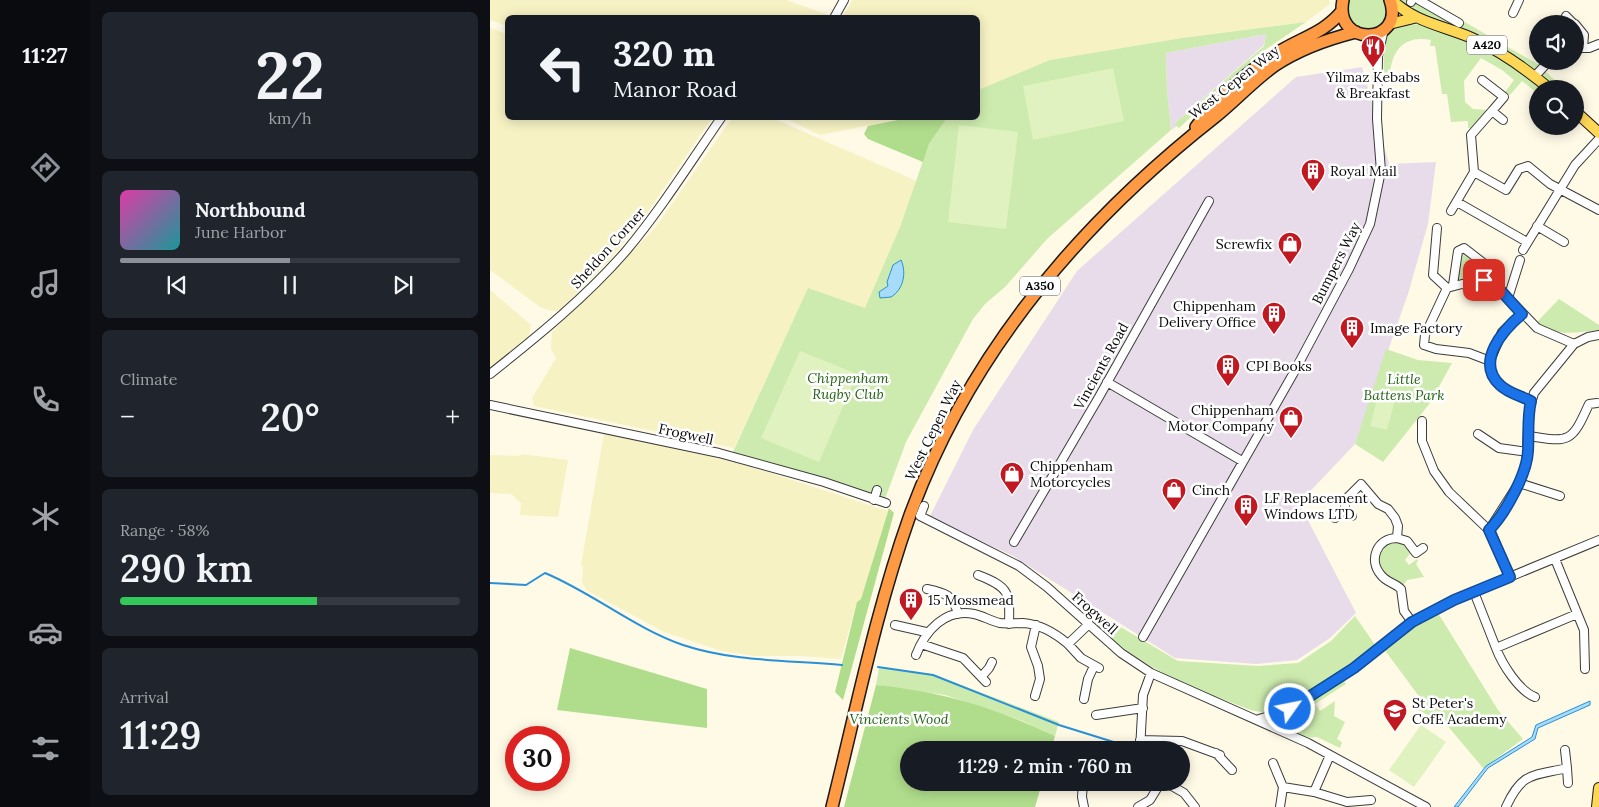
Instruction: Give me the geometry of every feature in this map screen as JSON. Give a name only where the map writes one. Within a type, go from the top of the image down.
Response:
[{"type":"highway","points":[[1356,32],[1369,36],[1387,27],[1393,12],[1391,0]]},
{"type":"highway","name":"A350","points":[[1343,6],[1348,27],[1356,32]]},
{"type":"highway","name":"West Cepen Way","points":[[1189,136],[1208,110],[1260,65],[1284,49],[1319,32],[1343,6]]},
{"type":"highway","name":"West Cepen Way","points":[[832,807],[893,566],[919,492],[953,417],[974,380],[1012,322],[1047,278],[1114,205],[1189,136],[1283,60],[1341,36],[1356,32]]},
{"type":"main road","name":"A420","points":[[1391,0],[1414,18],[1439,25],[1499,51],[1540,80]]},
{"type":"main road","name":"A420","points":[[1387,27],[1414,18]]},
{"type":"main road","points":[[1584,119],[1599,133]]},
{"type":"main road","points":[[1597,807],[1599,788]]},
{"type":"street","points":[[836,15],[844,0]]},
{"type":"street","points":[[1512,13],[1519,0]]},
{"type":"street","points":[[1414,1],[1459,23]]},
{"type":"street","points":[[1439,25],[1444,14]]},
{"type":"street","name":"Bumpers Way","points":[[1143,637],[1316,331],[1370,224],[1377,199],[1381,171],[1377,119],[1378,56],[1387,27]]},
{"type":"street","name":"Bumpers Way","points":[[1369,36],[1378,56]]},
{"type":"street","points":[[1584,47],[1599,44]]},
{"type":"street","points":[[1535,76],[1541,70]]},
{"type":"street","points":[[1452,211],[1474,172],[1470,135],[1504,97],[1484,81],[1480,90]]},
{"type":"street","points":[[1492,111],[1502,120]]},
{"type":"street","name":"Sheldon Corner","points":[[490,374],[583,296],[625,252],[675,186],[720,120]]},
{"type":"street","points":[[1523,250],[1575,166],[1599,139]]},
{"type":"street","points":[[1474,172],[1506,190],[1520,169],[1526,166],[1550,184],[1599,209]]},
{"type":"street","name":"Vincients Road","points":[[1014,542],[1107,382],[1208,201]]},
{"type":"street","points":[[1457,202],[1527,242]]},
{"type":"street","points":[[1537,226],[1564,242]]},
{"type":"street","points":[[1437,228],[1433,275],[1450,286],[1484,284],[1496,289],[1543,331],[1574,344]]},
{"type":"street","points":[[1484,284],[1486,264],[1464,248],[1457,252],[1450,286],[1423,343],[1434,349],[1473,354],[1490,361]]},
{"type":"street","points":[[1508,298],[1520,260]]},
{"type":"street","points":[[1522,314],[1502,332],[1490,361],[1492,374],[1500,385],[1531,401]]},
{"type":"street","points":[[1489,530],[1519,482],[1526,466],[1531,401],[1574,344],[1588,337],[1599,336]]},
{"type":"street","points":[[1107,382],[1242,461]]},
{"type":"street","points":[[1529,436],[1553,440],[1570,436],[1579,428],[1589,404],[1597,403]]},
{"type":"street","name":"Frogwell","points":[[490,405],[719,454],[824,482],[886,503]]},
{"type":"street","points":[[1422,421],[1422,441],[1434,471],[1449,492],[1489,530],[1510,577]]},
{"type":"street","points":[[1478,434],[1499,448],[1528,452]]},
{"type":"street","points":[[1352,516],[1345,509],[1345,500],[1363,482],[1379,505],[1388,509],[1395,518],[1398,526],[1397,538]]},
{"type":"street","points":[[1519,482],[1560,496]]},
{"type":"street","points":[[874,500],[878,490]]},
{"type":"street","name":"Frogwell","points":[[924,506],[918,520],[1019,566],[1047,586],[1125,656],[1151,673],[1259,719],[1330,754],[1426,807]]},
{"type":"street","points":[[1335,518],[1345,509]]},
{"type":"street","points":[[1412,622],[1404,611],[1401,589],[1383,578],[1374,562],[1375,553],[1379,546],[1388,539],[1397,538],[1407,541],[1416,554]]},
{"type":"street","points":[[1259,719],[1293,709],[1354,668],[1412,622],[1433,610],[1599,540]]},
{"type":"street","points":[[1555,559],[1584,632],[1585,668]]},
{"type":"street","points":[[982,579],[1002,585],[1008,593],[1009,624]]},
{"type":"street","points":[[934,581],[930,589],[950,596],[958,614]]},
{"type":"street","points":[[1474,592],[1501,660],[1522,688],[1535,697]]},
{"type":"street","points":[[916,655],[926,632],[938,622],[958,614],[976,614],[994,622],[1036,626],[1049,631],[1096,667],[1082,695]]},
{"type":"street","points":[[1496,648],[1577,614]]},
{"type":"street","points":[[1068,644],[1089,624]]},
{"type":"street","points":[[895,625],[926,632]]},
{"type":"street","points":[[1035,691],[1040,671],[1031,647],[1036,626]]},
{"type":"street","points":[[920,644],[960,656],[984,679],[992,662]]},
{"type":"street","points":[[1151,673],[1144,691],[1140,740],[1182,741],[1218,754],[1232,770]]},
{"type":"street","points":[[1096,716],[1143,708]]},
{"type":"street","points":[[1282,731],[1293,709]]},
{"type":"street","points":[[1565,750],[1568,784]]},
{"type":"street","points":[[1314,792],[1330,754]]},
{"type":"street","points":[[1277,767],[1283,787],[1280,807]]},
{"type":"street","points":[[1506,807],[1515,788],[1523,780],[1567,768]]},
{"type":"street","points":[[1283,787],[1314,792],[1347,802],[1371,800]]},
{"type":"street","points":[[1082,791],[1084,807]]},
{"type":"street","points":[[1138,807],[1149,805],[1158,791]]},
{"type":"street","points":[[1180,791],[1195,807]]},
{"type":"shaded area","points":[[490,0],[786,0],[829,15],[505,15],[505,25],[490,20]]},
{"type":"shaded area","points":[[852,0],[1329,0],[1330,4],[1306,22],[1182,38],[1051,60],[980,89],[980,15],[844,15]]},
{"type":"shaded area","points":[[490,28],[505,33],[505,120],[711,120],[645,216],[611,259],[560,310],[552,311],[540,307],[490,270]]},
{"type":"shaded area","points":[[1266,34],[1264,45],[1175,123],[1177,126],[1171,130],[1166,53]]},
{"type":"shaded area","points":[[1362,67],[1389,164],[1436,162],[1428,224],[1408,294],[1355,444],[1299,503],[1356,613],[1330,638],[1297,660],[1256,664],[1175,658],[1013,556],[929,518],[973,430],[1077,271],[1296,77]]},
{"type":"shaded area","points":[[731,120],[777,120],[917,181],[900,227],[865,308],[808,289],[734,448],[534,406],[532,398],[556,358],[551,349],[552,332],[655,228]]},
{"type":"shaded area","points":[[789,120],[897,120],[820,135]]},
{"type":"shaded area","points":[[490,290],[531,325],[529,336],[490,368]]},
{"type":"shaded area","points":[[604,434],[730,460],[888,511],[861,600],[857,602],[841,659],[799,656],[754,656],[722,651],[664,632],[586,590],[582,582],[583,567],[581,564]]},
{"type":"shaded area","points":[[522,454],[568,460],[558,517],[520,515],[521,503],[511,494],[490,493],[490,455],[519,456]]},
{"type":"green space","points":[[1348,0],[1385,0],[1388,16],[1380,28],[1361,31],[1350,21]]},
{"type":"green space","points":[[1395,0],[1407,0],[1412,4],[1416,1],[1460,25],[1463,21],[1529,59],[1529,70],[1544,70],[1555,80],[1529,80],[1529,87],[1522,81],[1510,95],[1505,92],[1514,80],[1502,70],[1481,58],[1464,81],[1465,102],[1473,109],[1490,110],[1473,128],[1468,128],[1468,121],[1451,122],[1447,94],[1442,94],[1435,46],[1430,46],[1431,40],[1414,40],[1402,46],[1397,51],[1391,65],[1390,74],[1394,75],[1390,82],[1384,80],[1384,45],[1390,31],[1409,25],[1425,25]]},
{"type":"green space","name":"Chippenham Rugby Club","points":[[1306,22],[1262,52],[1179,128],[1174,124],[1264,46],[1266,34],[1166,53],[1171,130],[1047,239],[1005,287],[985,304],[973,319],[906,442],[885,499],[881,498],[880,491],[875,490],[867,494],[816,476],[732,454],[808,288],[865,308],[900,227],[929,144],[946,120],[980,120],[980,89],[1050,60],[1182,38]]},
{"type":"green space","points":[[1113,68],[1124,121],[1033,140],[1023,86]]},
{"type":"green space","points":[[897,120],[946,120],[929,144],[923,162],[868,139],[864,134],[868,126]]},
{"type":"green space","points":[[959,125],[1018,132],[1006,229],[948,222]]},
{"type":"green space","points":[[1460,251],[1468,253],[1468,258],[1479,265],[1484,265],[1482,279],[1456,279],[1456,272],[1460,271],[1462,258],[1458,257]]},
{"type":"green space","points":[[1559,299],[1599,325],[1599,330],[1575,333],[1559,332],[1544,327],[1537,322]]},
{"type":"green space","name":"Little Battens Park","points":[[1386,349],[1418,360],[1452,363],[1430,403],[1383,462],[1355,444]]},
{"type":"green space","points":[[800,351],[857,374],[819,462],[761,438]]},
{"type":"green space","points":[[1378,396],[1395,400],[1387,430],[1370,426]]},
{"type":"green space","points":[[889,508],[894,513],[843,700],[835,692],[857,602],[861,599]]},
{"type":"green space","points":[[1389,542],[1399,543],[1407,547],[1411,552],[1405,560],[1409,565],[1417,559],[1416,564],[1424,577],[1407,580],[1403,586],[1385,576],[1377,564],[1379,550]]},
{"type":"green space","points":[[1070,597],[1178,661],[1258,666],[1298,663],[1331,641],[1355,616],[1376,646],[1307,695],[1278,709],[1266,712],[1257,711],[1184,684],[1142,661],[1122,647],[1086,616]]},
{"type":"green space","points":[[1438,613],[1498,710],[1523,739],[1483,768],[1446,724],[1418,710],[1418,695],[1384,649],[1413,623]]},
{"type":"green space","points":[[570,648],[707,689],[707,728],[557,710]]},
{"type":"green space","points":[[879,668],[932,674],[1059,722],[1055,736],[1020,720],[945,695],[876,685]]},
{"type":"green space","points":[[1343,679],[1346,684],[1315,704],[1320,711],[1335,701],[1334,716],[1345,722],[1337,739],[1342,742],[1340,748],[1317,737],[1305,738],[1289,731],[1288,727],[1296,708]]},
{"type":"green space","name":"Vincients Wood","points":[[876,685],[924,692],[968,702],[1055,736],[1054,741],[900,741],[900,791],[1040,791],[1035,807],[844,807]]},
{"type":"green space","points":[[1421,725],[1446,742],[1414,787],[1389,770]]},
{"type":"water","points":[[901,260],[904,276],[901,286],[891,297],[880,298],[879,292],[888,286],[887,282],[893,265]]},
{"type":"water","points":[[1590,701],[1590,705],[1538,728],[1535,739],[1488,768],[1458,807],[1454,807],[1486,766],[1532,737],[1536,725]]},
{"type":"waterway","points":[[490,583],[526,585],[545,573],[580,590],[630,620],[665,638],[702,651],[762,660],[842,665]]},
{"type":"waterway","points":[[878,667],[933,675],[1059,725],[1110,741]]},
{"type":"place","name":"Yilmaz Kebabs & Breakfast","points":[[1373,68]]},
{"type":"place","name":"Royal Mail","points":[[1313,192]]},
{"type":"place","name":"Screwfix","points":[[1290,265]]},
{"type":"place","name":"Chippenham Delivery Office","points":[[1274,335]]},
{"type":"place","name":"Image Factory","points":[[1352,349]]},
{"type":"place","name":"CPI Books","points":[[1228,387]]},
{"type":"place","name":"Chippenham Motor Company","points":[[1291,439]]},
{"type":"place","name":"Chippenham Motorcycles","points":[[1012,495]]},
{"type":"place","name":"Cinch","points":[[1174,511]]},
{"type":"place","name":"LF Replacement Windows LTD","points":[[1246,527]]},
{"type":"place","name":"15 Mossmead","points":[[911,621]]},
{"type":"place","name":"St Peter's CofE Academy","points":[[1395,732]]},
{"type":"route","points":[[1290,709],[1293,709],[1297,704],[1354,668],[1412,622],[1454,600],[1510,577],[1495,539],[1489,530],[1498,519],[1524,472],[1528,452],[1531,401],[1506,390],[1492,374],[1490,361],[1499,337],[1522,314],[1502,292],[1484,284],[1484,280]]}]
